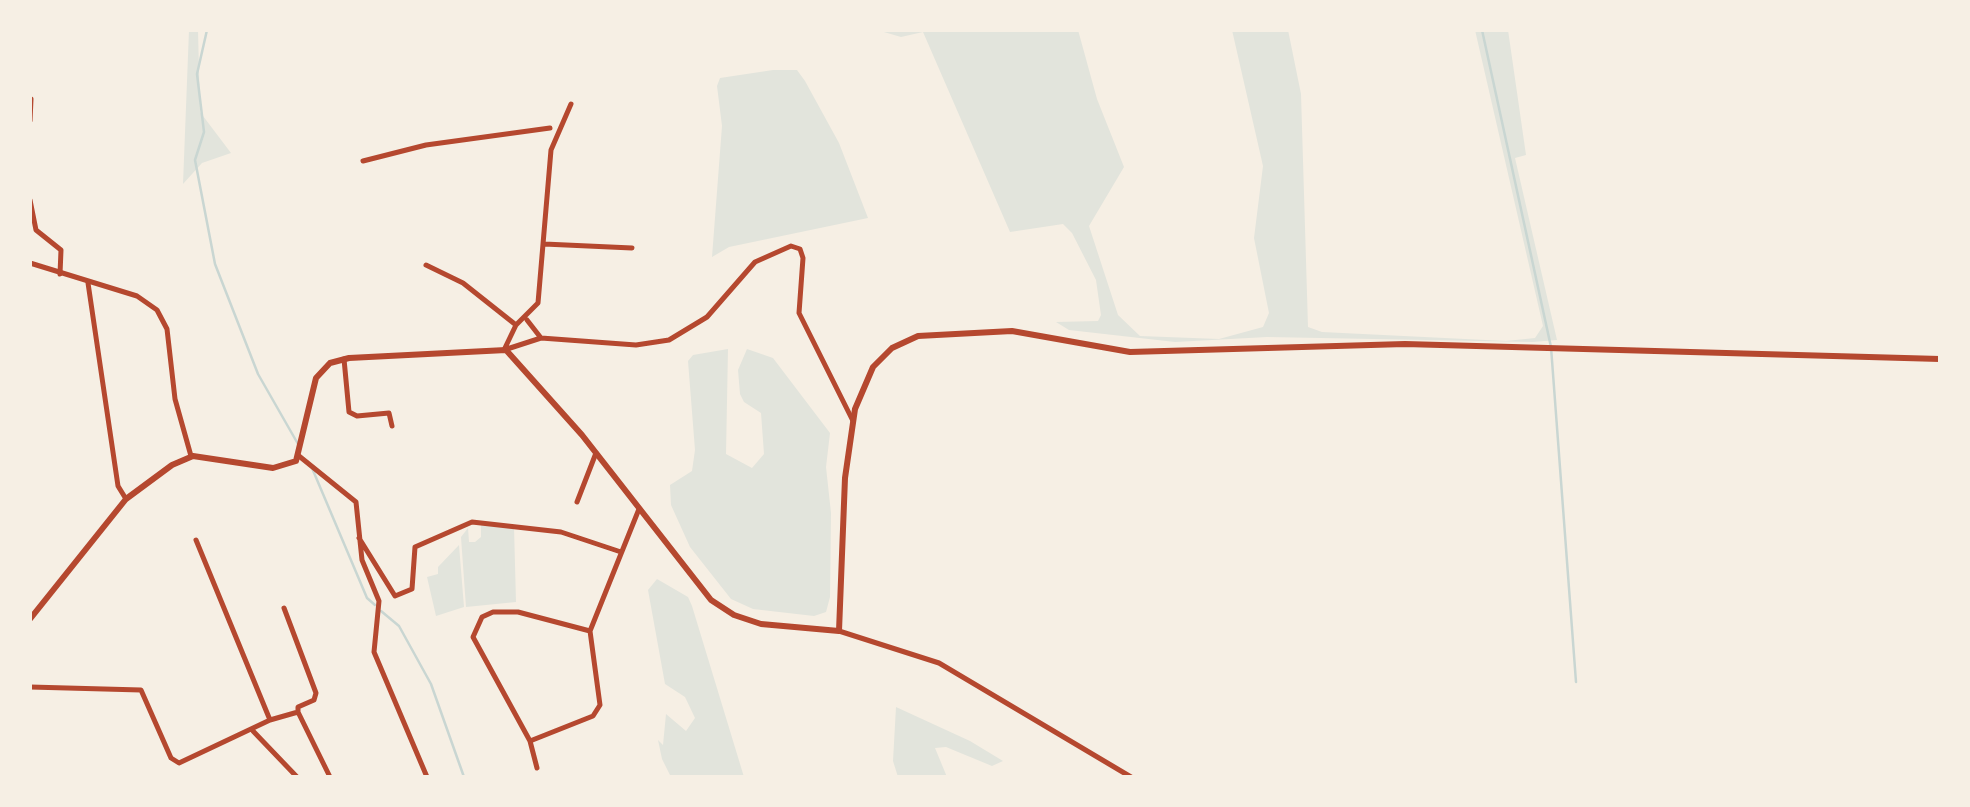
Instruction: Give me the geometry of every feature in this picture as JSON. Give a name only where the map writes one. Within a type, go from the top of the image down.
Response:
[{"type":"main road","points":[[30,620],[126,499],[190,456],[274,468],[291,464],[298,456],[316,378],[330,363],[344,359],[504,350],[596,453],[716,604],[762,624],[840,631],[845,478],[853,421],[866,380],[892,348],[918,336],[960,331],[1048,335],[1130,352],[1388,344],[1940,359]]},
{"type":"street","points":[[30,121],[32,99]]},
{"type":"street","points":[[504,350],[516,325],[527,320],[538,303],[551,150],[571,104]]},
{"type":"street","points":[[363,160],[426,145],[550,128]]},
{"type":"street","points":[[30,200],[36,230],[61,250],[60,274]]},
{"type":"street","points":[[544,244],[632,248]]},
{"type":"street","points":[[504,350],[541,338],[636,344],[673,338],[707,317],[755,262],[791,246],[800,249],[803,258],[799,313],[853,421]]},
{"type":"street","points":[[30,264],[137,296],[160,314],[167,329],[176,399],[190,456]]},
{"type":"street","points":[[426,265],[463,283],[516,325]]},
{"type":"street","points":[[88,283],[118,486],[126,499]]},
{"type":"street","points":[[527,320],[541,338]]},
{"type":"street","points":[[344,359],[350,412],[357,416],[389,412],[392,426]]},
{"type":"street","points":[[577,502],[596,453]]},
{"type":"street","points":[[298,456],[354,498],[362,560],[378,601],[374,652],[426,777]]},
{"type":"street","points":[[530,741],[593,716],[600,705],[590,630],[639,509]]},
{"type":"street","points":[[360,538],[395,596],[412,589],[415,547],[472,522],[561,532],[621,552]]},
{"type":"street","points":[[196,540],[270,720]]},
{"type":"street","points":[[284,608],[316,693],[314,700],[298,706],[298,712],[330,777]]},
{"type":"street","points":[[536,768],[530,741],[473,637],[482,616],[518,612],[590,630]]},
{"type":"street","points":[[840,631],[939,664],[1130,777]]},
{"type":"street","points":[[30,686],[141,690],[171,758],[179,763],[270,720],[298,712]]},
{"type":"street","points":[[253,730],[297,777]]},
{"type":"shaded area","points":[[189,30],[198,30],[200,112],[231,153],[202,163],[183,184]]},
{"type":"shaded area","points":[[877,30],[1078,30],[1097,99],[1124,167],[1089,226],[1118,315],[1140,336],[1219,339],[1263,327],[1269,313],[1254,238],[1263,166],[1232,30],[1288,30],[1301,94],[1308,327],[1322,332],[1506,341],[1535,338],[1543,326],[1475,30],[1508,30],[1526,155],[1515,158],[1557,340],[1533,342],[1267,337],[1175,342],[1069,330],[1056,322],[1098,321],[1101,315],[1096,280],[1072,233],[1063,224],[1010,232],[923,32],[901,37]]},
{"type":"shaded area","points":[[797,70],[805,81],[839,143],[868,218],[729,247],[712,257],[722,126],[717,86],[720,78]]},
{"type":"shaded area","points":[[728,349],[726,454],[752,468],[764,454],[761,413],[744,402],[740,394],[738,370],[747,349],[773,358],[830,433],[826,467],[831,513],[830,597],[826,612],[814,616],[753,609],[731,599],[690,547],[671,505],[670,485],[692,471],[695,450],[688,361],[693,355]]},
{"type":"shaded area","points":[[481,525],[514,527],[516,602],[466,607],[461,537],[468,528],[469,542],[475,542],[481,537]]},
{"type":"shaded area","points":[[459,545],[464,607],[436,616],[427,577],[438,574],[438,567]]},
{"type":"shaded area","points":[[657,579],[688,597],[692,606],[744,777],[671,777],[662,759],[658,740],[663,745],[666,714],[686,731],[695,718],[685,697],[665,684],[648,590]]},
{"type":"shaded area","points":[[896,707],[1003,761],[992,766],[946,747],[935,748],[947,777],[898,777],[893,761]]},
{"type":"waterway","points":[[207,30],[197,74],[204,132],[195,160],[215,264],[258,374],[298,444]]},
{"type":"waterway","points":[[1482,30],[1551,347],[1576,682]]},
{"type":"waterway","points":[[312,468],[367,598],[375,605]]},
{"type":"waterway","points":[[381,611],[399,626],[431,684],[464,777]]}]
